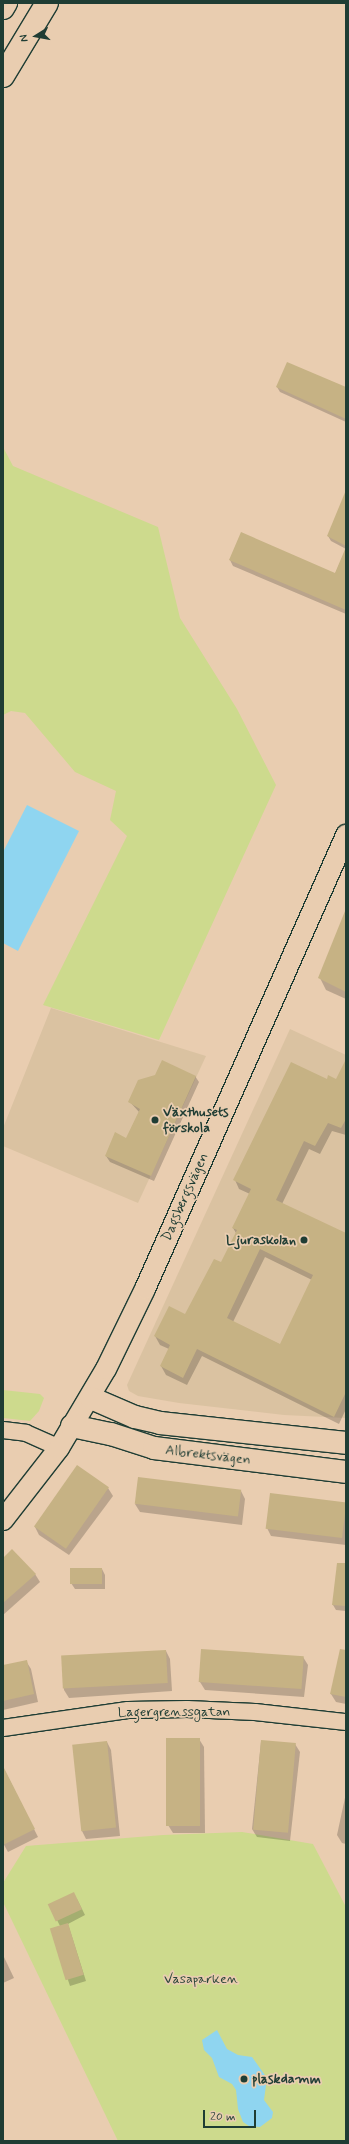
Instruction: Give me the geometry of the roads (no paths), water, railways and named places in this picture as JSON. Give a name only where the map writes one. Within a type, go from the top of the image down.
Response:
[{"type":"main road","points":[[3,8],[6,3]]},
{"type":"main road","points":[[3,76],[47,3]]},
{"type":"main road","name":"Albrektsvägen","points":[[91,1398],[135,1417],[160,1423],[346,1443]]},
{"type":"main road","name":"Albrektsvägen","points":[[72,1426],[111,1434],[154,1448],[346,1472]]},
{"type":"street","name":"Dagsbergsvägen","points":[[3,1520],[59,1448],[91,1398],[145,1289],[346,835]]},
{"type":"street","points":[[3,1430],[26,1433],[59,1448]]},
{"type":"street","name":"Lagergrenssgatan","points":[[3,1728],[128,1710],[180,1709],[255,1712],[346,1722]]},
{"type":"water","points":[[27,805],[79,831],[18,951],[3,943],[3,852]]},
{"type":"water","name":"plaskdamm","points":[[217,2030],[227,2049],[238,2055],[252,2057],[267,2078],[264,2100],[273,2112],[272,2118],[260,2127],[249,2126],[243,2122],[238,2109],[236,2090],[232,2084],[219,2077],[212,2058],[204,2050],[202,2040]]},
{"type":"place","name":"Växthusets förskola","points":[[155,1120]]},
{"type":"place","name":"Ljuraskolan","points":[[304,1240]]},
{"type":"place","name":"plaskdamm","points":[[244,2079]]},
{"type":"park label","name":"Vasaparken","points":[[201,1979]]}]
